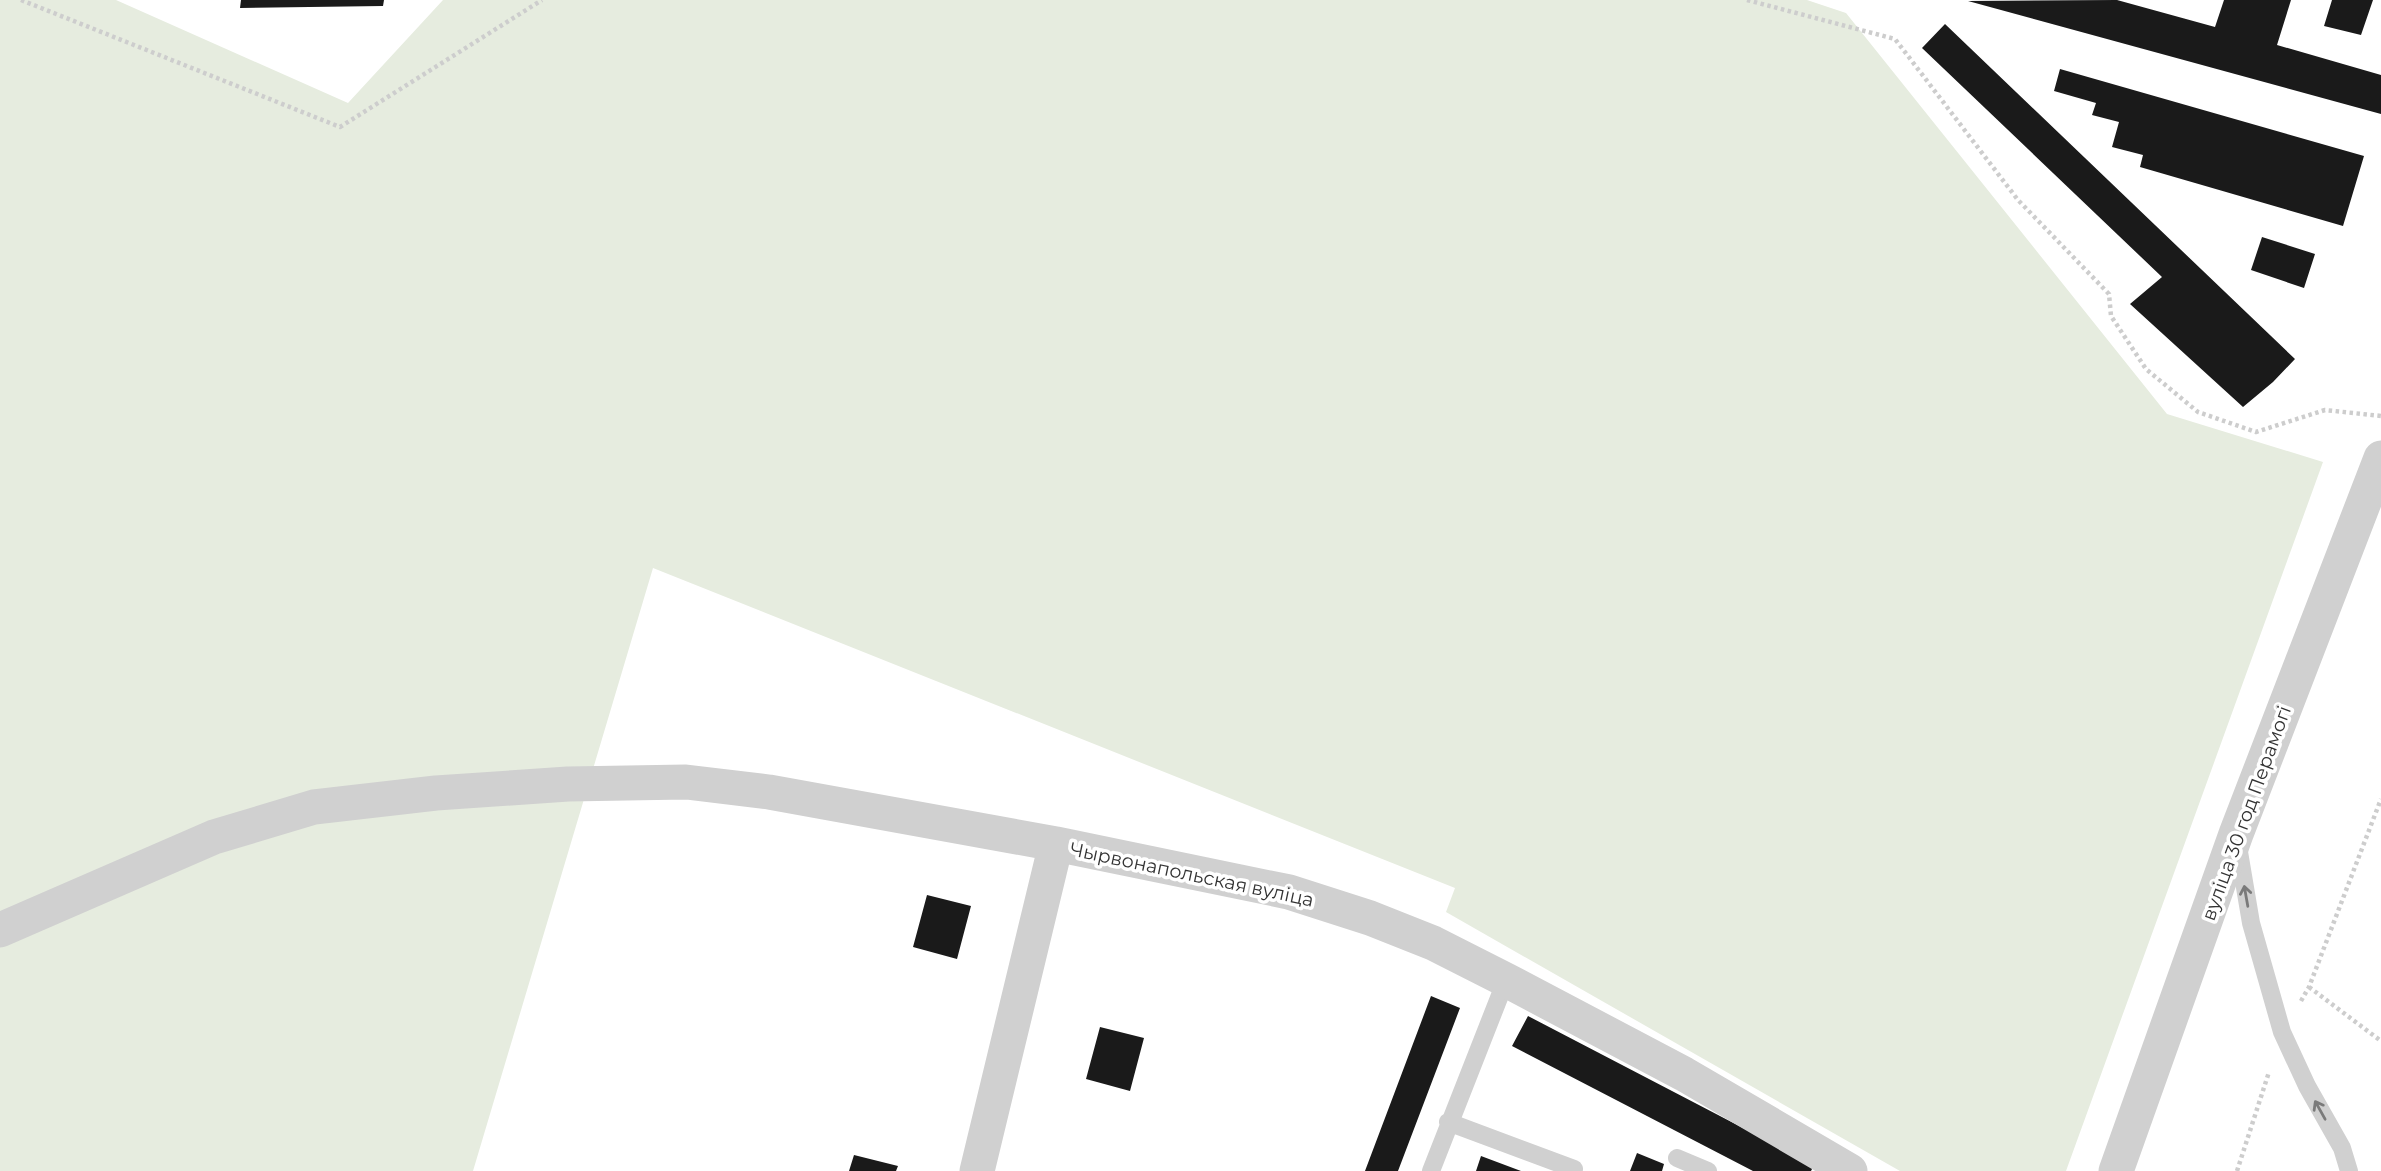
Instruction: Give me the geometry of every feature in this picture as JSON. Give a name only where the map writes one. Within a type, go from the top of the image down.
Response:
[{"type":"street","name":"вуліца 30 год Перамогі","points":[[2116,1171],[2236,834],[2381,458]]},
{"type":"street","points":[[0,930],[214,837],[314,807],[491,789],[568,784],[686,782],[769,792],[1056,844]]},
{"type":"street","name":"Чырвонапольская вуліца","points":[[977,1171],[1056,844],[1289,892],[1370,918],[1433,943],[1684,1074],[1850,1171]]},
{"type":"lane","points":[[2236,834],[2251,923],[2282,1032],[2307,1087],[2342,1148],[2349,1171]]},
{"type":"lane","points":[[1431,1171],[1506,980]]},
{"type":"lane","points":[[1448,1122],[1574,1169]]},
{"type":"lane","points":[[1677,1158],[1708,1171]]},
{"type":"path","points":[[21,0],[340,127],[542,0]]},
{"type":"path","points":[[1747,0],[1895,39],[2018,200],[2109,294],[2111,316],[2146,369],[2198,412],[2256,432],[2325,410],[2381,416]]},
{"type":"path","points":[[2237,1171],[2282,1032],[2309,987],[2381,799]]},
{"type":"path","points":[[2309,987],[2381,1041]]},
{"type":"shaded area","points":[[0,0],[116,0],[348,103],[443,0],[1807,0],[1846,13],[2167,414],[2323,462],[2066,1171],[1900,1171],[1446,912],[1455,888],[653,568],[473,1171],[0,1171]]},
{"type":"building","points":[[241,0],[384,0],[383,6],[240,8]]},
{"type":"building","points":[[2117,0],[2215,27],[2224,0],[2291,0],[2277,45],[2381,75],[2381,114],[1968,1]]},
{"type":"building","points":[[2332,0],[2373,0],[2361,35],[2324,26]]},
{"type":"building","points":[[1945,24],[2295,359],[2273,382],[2243,407],[2130,304],[2162,277],[1922,48]]},
{"type":"building","points":[[2060,69],[2364,156],[2343,226],[2140,167],[2143,155],[2112,147],[2119,122],[2092,115],[2096,103],[2054,91]]},
{"type":"building","points":[[2262,237],[2315,254],[2304,288],[2251,270]]},
{"type":"building","points":[[927,895],[971,906],[957,959],[913,947]]},
{"type":"building","points":[[1431,996],[1460,1008],[1398,1171],[1365,1171]]},
{"type":"building","points":[[1528,1016],[1814,1165],[1811,1171],[1753,1171],[1512,1046]]},
{"type":"building","points":[[1100,1027],[1144,1038],[1130,1091],[1086,1079]]},
{"type":"building","points":[[1637,1153],[1664,1164],[1662,1171],[1630,1171]]},
{"type":"building","points":[[854,1155],[898,1166],[896,1171],[849,1171]]},
{"type":"building","points":[[1481,1156],[1521,1171],[1476,1171]]}]
